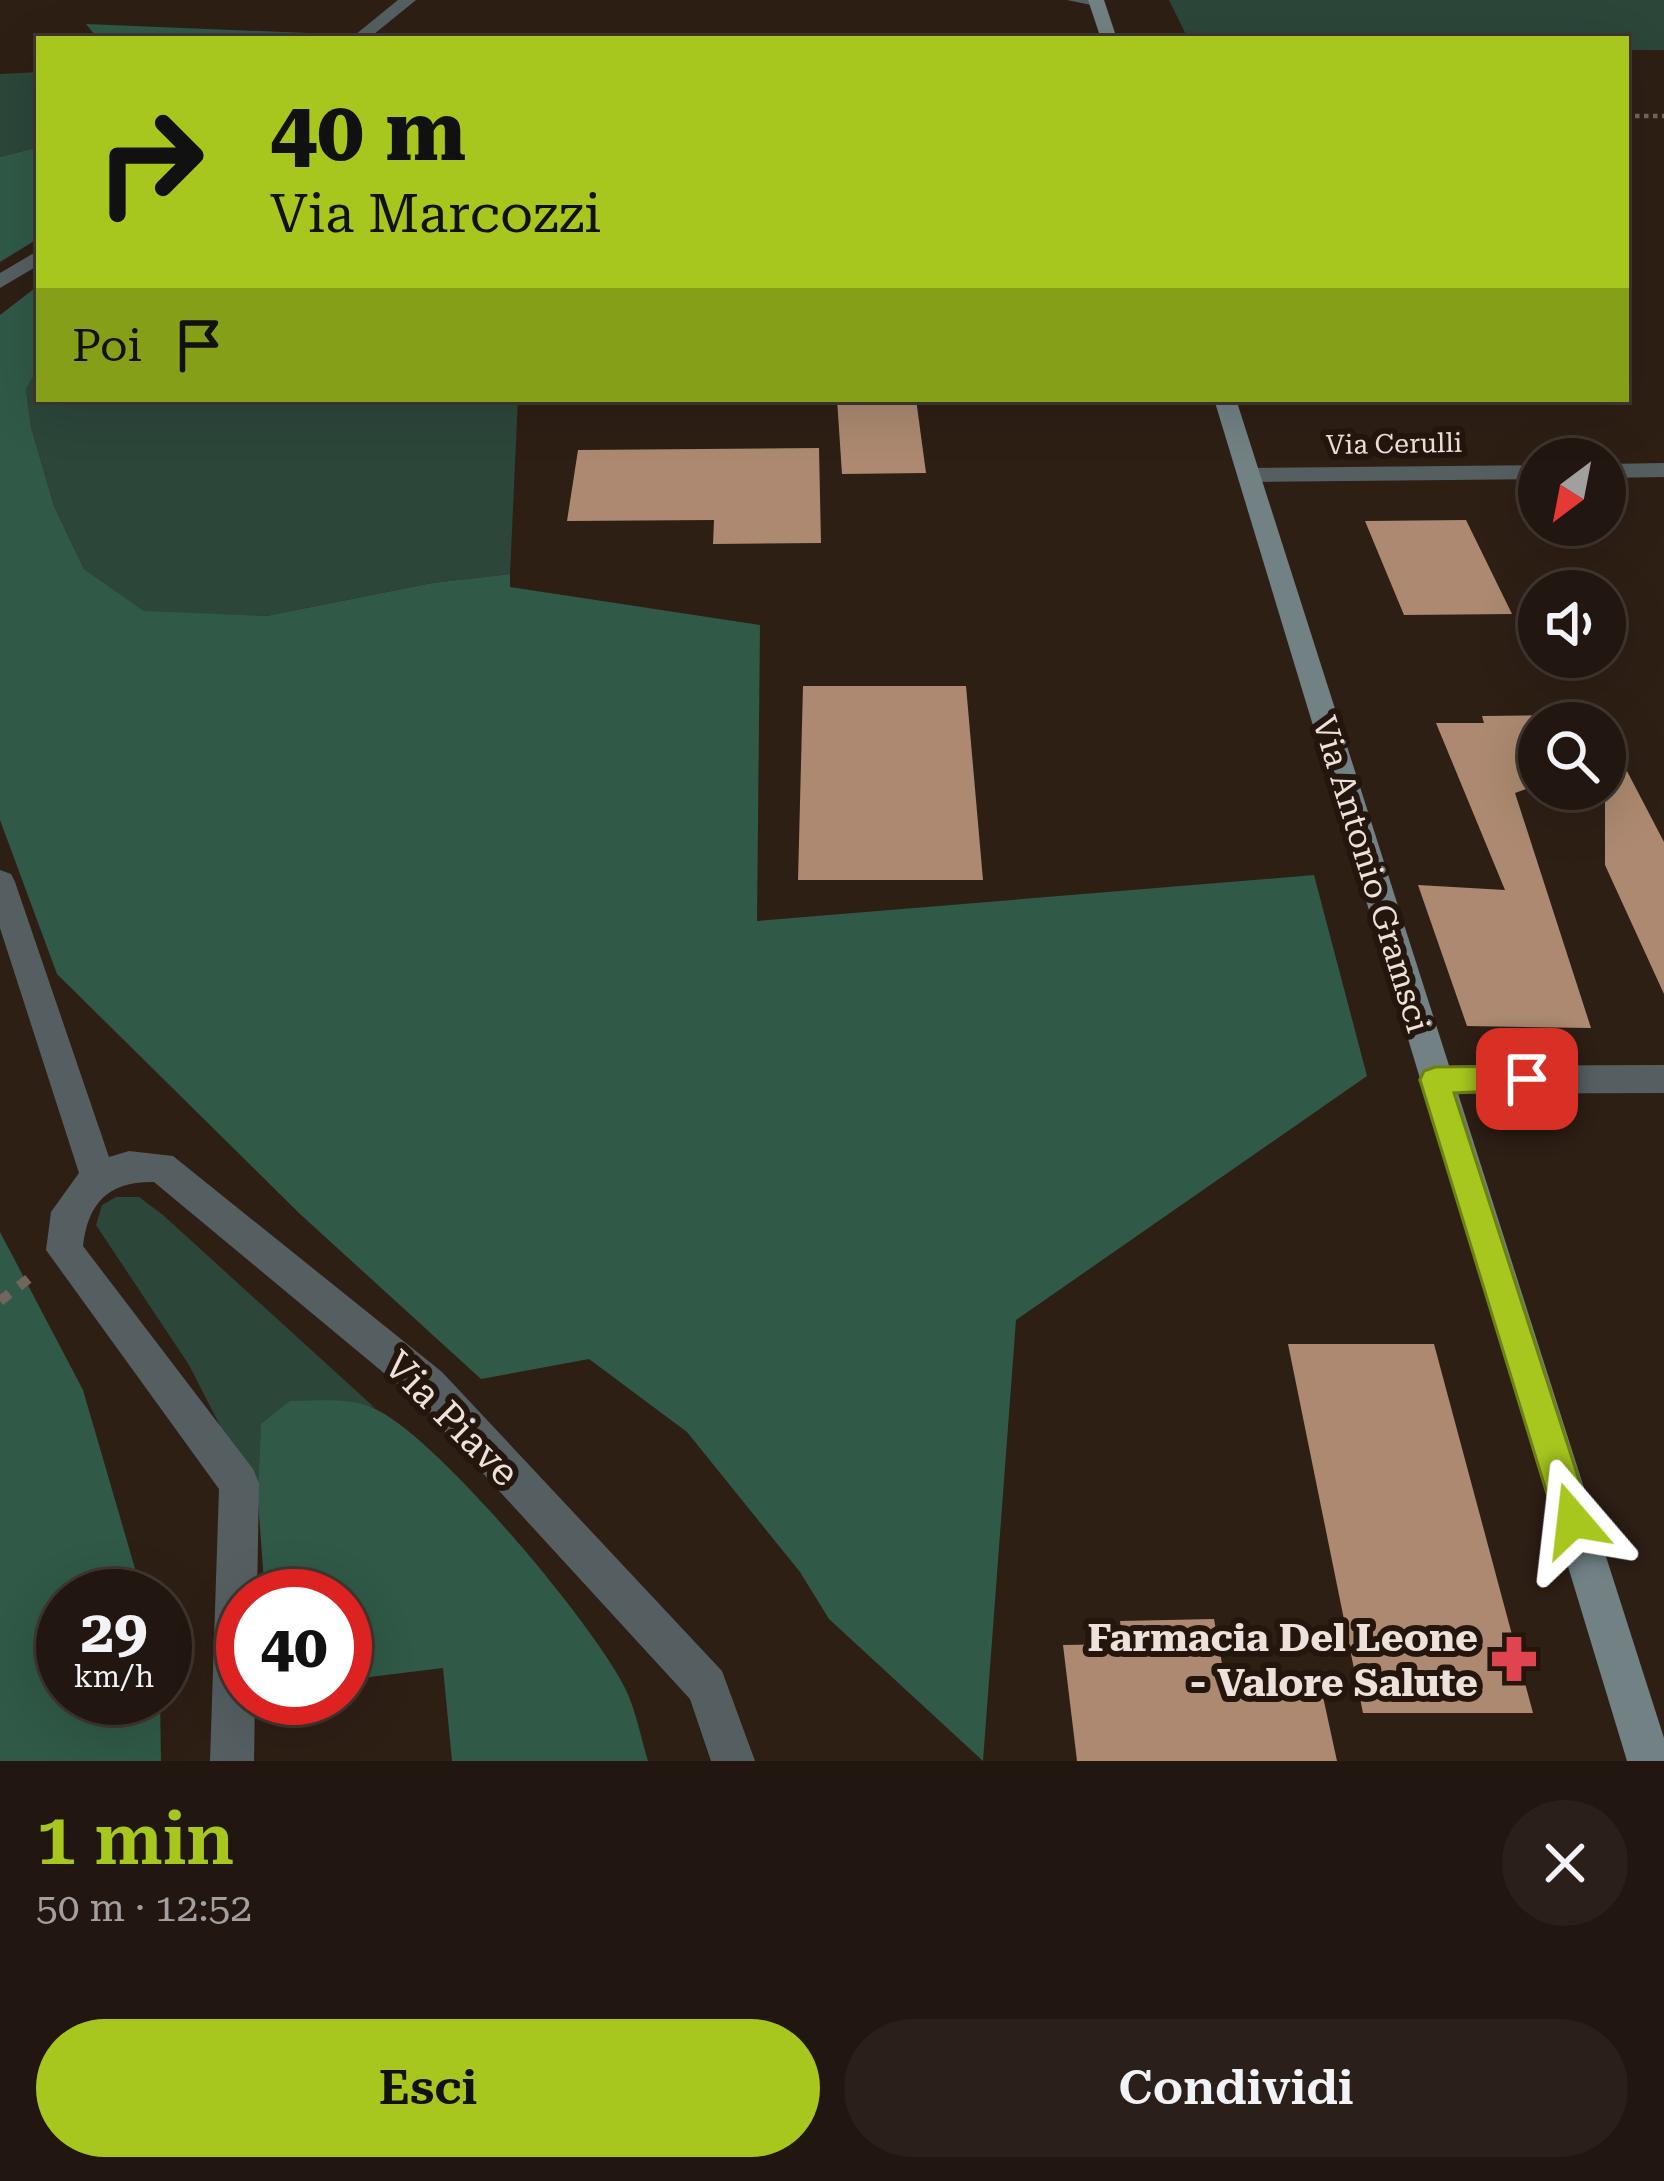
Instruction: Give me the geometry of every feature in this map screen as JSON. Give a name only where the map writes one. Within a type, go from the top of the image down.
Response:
[{"type":"street","points":[[362,36],[408,0]]},
{"type":"street","points":[[1075,0],[1096,0],[1108,36]]},
{"type":"street","points":[[0,282],[36,258]]},
{"type":"street","name":"Via Antonio Gramsci","points":[[1226,402],[1649,1761]]},
{"type":"street","points":[[1626,470],[1664,470]]},
{"type":"street","name":"Via Cerulli","points":[[1249,475],[1518,472]]},
{"type":"street","points":[[0,882],[98,1176],[69,1212],[64,1250],[239,1483],[232,1761]]},
{"type":"street","points":[[1435,1080],[1664,1079]]},
{"type":"street","name":"Via Piave","points":[[98,1176],[128,1166],[160,1168],[428,1385],[706,1686],[733,1761]]},
{"type":"path","points":[[1629,116],[1664,116]]},
{"type":"green space","points":[[1169,0],[1664,0],[1664,50],[1629,50],[1629,36],[1187,36]]},
{"type":"green space","points":[[86,24],[333,34],[93,36]]},
{"type":"green space","points":[[36,72],[36,148],[0,157],[0,74]]},
{"type":"green space","points":[[36,148],[36,240],[0,262],[0,157]]},
{"type":"green space","points":[[36,287],[36,372],[26,389],[31,427],[54,506],[84,569],[144,611],[266,616],[432,583],[510,574],[510,587],[760,625],[757,921],[1314,875],[1367,1076],[1016,1320],[983,1761],[829,1619],[800,1572],[687,1432],[589,1359],[481,1379],[300,1214],[57,974],[0,820],[0,315]]},
{"type":"green space","points":[[36,372],[36,402],[518,402],[510,574],[432,583],[266,616],[145,612],[84,569],[54,506],[31,427],[26,389]]},
{"type":"green space","points":[[116,1197],[139,1197],[163,1215],[375,1408],[343,1401],[258,1500],[189,1365],[96,1225],[102,1205]]},
{"type":"green space","points":[[0,1232],[83,1390],[135,1569],[36,1569],[36,1725],[160,1725],[161,1761],[0,1761]]},
{"type":"green space","points":[[290,1401],[343,1401],[373,1408],[434,1454],[512,1535],[583,1623],[630,1698],[648,1761],[452,1761],[443,1668],[372,1677],[372,1569],[263,1569],[258,1500],[261,1424]]},
{"type":"building","points":[[837,402],[916,402],[926,473],[842,474]]},
{"type":"building","points":[[819,448],[821,543],[713,544],[714,520],[567,521],[578,450]]},
{"type":"building","points":[[1466,520],[1512,614],[1404,615],[1365,521]]},
{"type":"building","points":[[803,686],[966,686],[983,880],[798,880]]},
{"type":"building","points":[[1482,716],[1518,716],[1518,810],[1591,1028],[1467,1026],[1418,885],[1505,890],[1436,723],[1484,723]]},
{"type":"building","points":[[1626,769],[1664,842],[1664,994],[1605,865],[1605,810],[1626,810]]},
{"type":"building","points":[[1288,1344],[1434,1344],[1533,1713],[1363,1713]]},
{"type":"building","points":[[1214,1619],[1226,1686],[1320,1683],[1337,1761],[1077,1761],[1063,1645],[1123,1644],[1120,1621]]},
{"type":"place","name":"Farmacia Del Leone - Valore Salute","points":[[1514,1659]]},
{"type":"route","points":[[1527,1079],[1435,1080],[1573,1520]]}]
